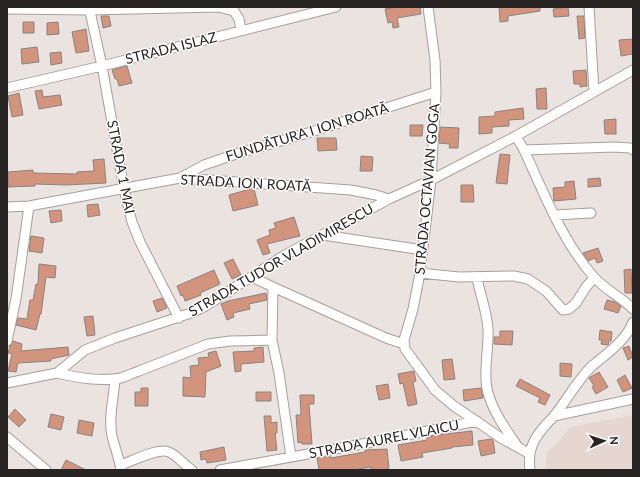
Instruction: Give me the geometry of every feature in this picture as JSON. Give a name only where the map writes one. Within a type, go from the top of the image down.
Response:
[{"type":"street","points":[[7,9],[218,7],[234,11],[239,19],[241,31]]},
{"type":"street","name":"STRADA ISLAZ","points":[[7,88],[102,66],[336,7]]},
{"type":"street","name":"STRADA OCTAVIAN GOGA","points":[[404,344],[420,273],[431,180],[436,92],[435,60],[428,7]]},
{"type":"street","points":[[589,7],[594,92]]},
{"type":"street","name":"STRADA 1 MAI","points":[[89,9],[102,66],[124,189],[132,222],[140,242],[179,318]]},
{"type":"street","name":"STRADA TUDOR VLADIMIRESCU","points":[[7,383],[57,373],[85,350],[115,338],[179,318],[206,306],[286,255],[390,199],[431,180],[516,136],[633,70]]},
{"type":"street","name":"FUNDĂTURA I ION ROATĂ","points":[[180,178],[204,165],[230,156],[436,92]]},
{"type":"street","points":[[516,136],[554,215],[575,252],[594,278],[633,308]]},
{"type":"street","points":[[524,150],[614,147],[630,148],[633,150]]},
{"type":"street","name":"STRADA ION ROATĂ","points":[[7,206],[30,206],[180,178],[351,190],[390,199]]},
{"type":"street","points":[[7,341],[16,299],[30,206]]},
{"type":"street","points":[[554,215],[591,213]]},
{"type":"street","points":[[323,235],[423,250]]},
{"type":"street","points":[[420,273],[477,278],[514,276],[528,279],[546,291],[564,310],[569,309],[576,303],[586,287],[594,278]]},
{"type":"street","points":[[252,277],[273,288],[386,338],[404,344],[408,353],[436,390],[454,406],[502,438],[530,454]]},
{"type":"street","points":[[477,278],[486,313],[488,329],[488,395],[496,413],[519,448]]},
{"type":"street","name":"STRADA AUREL VLAICU","points":[[273,288],[271,326],[272,340],[279,374],[291,457]]},
{"type":"street","points":[[530,470],[530,454],[537,437],[554,416],[571,390],[587,371],[628,333],[633,322]]},
{"type":"street","points":[[57,373],[86,378],[115,379],[124,377],[130,373],[139,371],[208,344],[230,341],[272,340]]},
{"type":"street","points":[[115,379],[111,423],[112,436],[121,467],[159,451],[166,451],[173,454],[192,470]]},
{"type":"street","points":[[554,416],[633,399]]},
{"type":"street","name":"STRADA AUREL VLAICU","points":[[220,470],[477,421]]},
{"type":"street","points":[[7,437],[46,470]]},
{"type":"shaded area","points":[[633,415],[633,470],[545,470],[547,453],[571,427]]},
{"type":"building","points":[[397,7],[420,7],[421,14],[397,18],[399,27],[393,28],[392,22],[388,23],[385,9]]},
{"type":"building","points":[[499,7],[540,7],[540,11],[508,16],[508,21],[500,22]]},
{"type":"building","points":[[568,7],[569,16],[554,17],[553,9]]},
{"type":"building","points":[[101,16],[109,16],[111,26],[103,28]]},
{"type":"building","points":[[577,16],[584,16],[585,38],[579,39]]},
{"type":"building","points":[[23,22],[34,22],[34,33],[23,33]]},
{"type":"building","points":[[58,22],[59,34],[47,35],[47,23]]},
{"type":"building","points":[[86,29],[89,51],[76,53],[72,32]]},
{"type":"building","points":[[633,39],[633,54],[621,56],[619,40]]},
{"type":"building","points":[[37,47],[39,62],[22,64],[21,49]]},
{"type":"building","points":[[61,52],[62,63],[51,65],[50,53]]},
{"type":"building","points":[[127,66],[132,83],[119,86],[112,70]]},
{"type":"building","points":[[586,70],[587,86],[580,87],[580,84],[574,84],[573,71]]},
{"type":"building","points":[[546,88],[547,109],[537,109],[536,89]]},
{"type":"building","points":[[42,90],[43,97],[60,95],[62,105],[39,109],[35,91]]},
{"type":"building","points":[[19,93],[23,115],[12,117],[8,96]]},
{"type":"building","points":[[523,108],[524,119],[509,120],[509,126],[492,127],[492,133],[479,134],[479,117],[495,116],[495,112]]},
{"type":"building","points":[[616,119],[616,134],[605,134],[604,120]]},
{"type":"building","points":[[410,125],[423,125],[422,136],[410,136]]},
{"type":"building","points":[[440,127],[459,128],[458,148],[449,148],[450,144],[439,143]]},
{"type":"building","points":[[317,138],[336,138],[337,150],[318,151]]},
{"type":"building","points":[[500,154],[510,155],[507,184],[496,183]]},
{"type":"building","points":[[361,156],[373,157],[372,171],[360,171]]},
{"type":"building","points":[[104,159],[106,183],[66,185],[35,184],[35,186],[8,187],[8,172],[33,170],[33,173],[77,174],[77,172],[94,171],[93,160]]},
{"type":"building","points":[[600,178],[601,186],[588,187],[588,179]]},
{"type":"building","points":[[574,181],[576,199],[554,201],[553,188],[565,187],[565,182]]},
{"type":"building","points":[[461,185],[473,185],[474,202],[461,202]]},
{"type":"building","points":[[254,189],[258,205],[233,211],[229,195]]},
{"type":"building","points":[[98,204],[100,215],[88,217],[87,205]]},
{"type":"building","points":[[61,210],[62,221],[51,223],[49,211]]},
{"type":"building","points":[[294,217],[300,236],[267,244],[270,253],[263,255],[257,240],[270,235],[269,230],[276,228],[274,223]]},
{"type":"building","points":[[31,236],[44,238],[42,253],[29,251]]},
{"type":"building","points":[[598,248],[603,261],[597,263],[595,258],[588,261],[583,253]]},
{"type":"building","points":[[233,259],[241,275],[232,279],[224,263]]},
{"type":"building","points":[[39,264],[56,266],[55,278],[46,277],[41,314],[36,330],[16,325],[18,318],[27,319],[30,300],[33,300],[36,284],[38,284]]},
{"type":"building","points":[[631,269],[632,293],[625,293],[624,270]]},
{"type":"building","points":[[214,270],[220,284],[200,293],[201,295],[185,301],[177,286]]},
{"type":"building","points":[[266,293],[267,300],[249,304],[250,309],[233,313],[234,317],[227,320],[221,304],[228,301]]},
{"type":"building","points":[[162,298],[167,308],[157,312],[153,301]]},
{"type":"building","points":[[607,300],[615,302],[621,306],[618,313],[604,309]]},
{"type":"building","points":[[93,316],[95,335],[87,336],[84,317]]},
{"type":"building","points":[[600,330],[612,332],[611,341],[609,341],[608,345],[601,344],[602,340],[599,340]]},
{"type":"building","points":[[500,331],[513,331],[512,345],[494,344],[494,337],[500,337]]},
{"type":"building","points":[[13,341],[22,344],[21,351],[68,347],[69,355],[51,359],[51,361],[18,363],[16,372],[8,371],[12,354],[8,353]]},
{"type":"building","points":[[629,346],[633,357],[628,360],[623,348]]},
{"type":"building","points":[[263,347],[264,362],[241,364],[241,371],[235,372],[233,352],[254,351],[254,348]]},
{"type":"building","points":[[216,351],[221,366],[206,372],[205,397],[183,396],[183,377],[191,378],[190,366],[199,365],[198,358],[209,357],[208,353]]},
{"type":"building","points":[[452,359],[455,379],[444,380],[442,360]]},
{"type":"building","points":[[560,363],[572,364],[571,377],[560,376]]},
{"type":"building","points":[[414,371],[416,381],[413,382],[417,404],[408,406],[403,383],[400,384],[398,374]]},
{"type":"building","points":[[599,372],[608,387],[596,394],[592,387],[594,386],[589,378]]},
{"type":"building","points":[[625,375],[632,388],[623,392],[617,380]]},
{"type":"building","points":[[520,379],[550,395],[545,405],[538,402],[540,398],[516,386]]},
{"type":"building","points":[[388,384],[390,398],[379,400],[376,386]]},
{"type":"building","points":[[141,388],[148,388],[148,406],[135,406],[135,392],[141,392]]},
{"type":"building","points":[[481,388],[483,398],[464,401],[463,390]]},
{"type":"building","points":[[256,392],[271,392],[271,401],[256,401]]},
{"type":"building","points":[[300,395],[314,395],[314,404],[309,404],[312,444],[302,444],[302,442],[298,443],[296,415],[301,415]]},
{"type":"building","points":[[15,409],[26,420],[19,427],[8,417]]},
{"type":"building","points":[[51,414],[64,417],[61,430],[48,427]]},
{"type":"building","points":[[264,416],[271,416],[271,423],[277,422],[277,433],[275,433],[277,450],[267,451]]},
{"type":"building","points":[[79,420],[94,423],[92,436],[77,433]]},
{"type":"building","points":[[472,431],[473,445],[452,447],[422,453],[423,457],[401,461],[398,445],[427,440],[427,437],[437,435]]},
{"type":"building","points":[[493,440],[495,453],[481,456],[478,441]]},
{"type":"building","points":[[224,447],[226,460],[207,463],[206,459],[201,460],[200,452]]},
{"type":"building","points":[[387,449],[389,468],[384,470],[371,470],[371,467],[353,470],[319,470],[317,458],[330,456],[331,458],[365,452],[365,450]]},
{"type":"building","points":[[66,460],[86,470],[61,470]]}]
